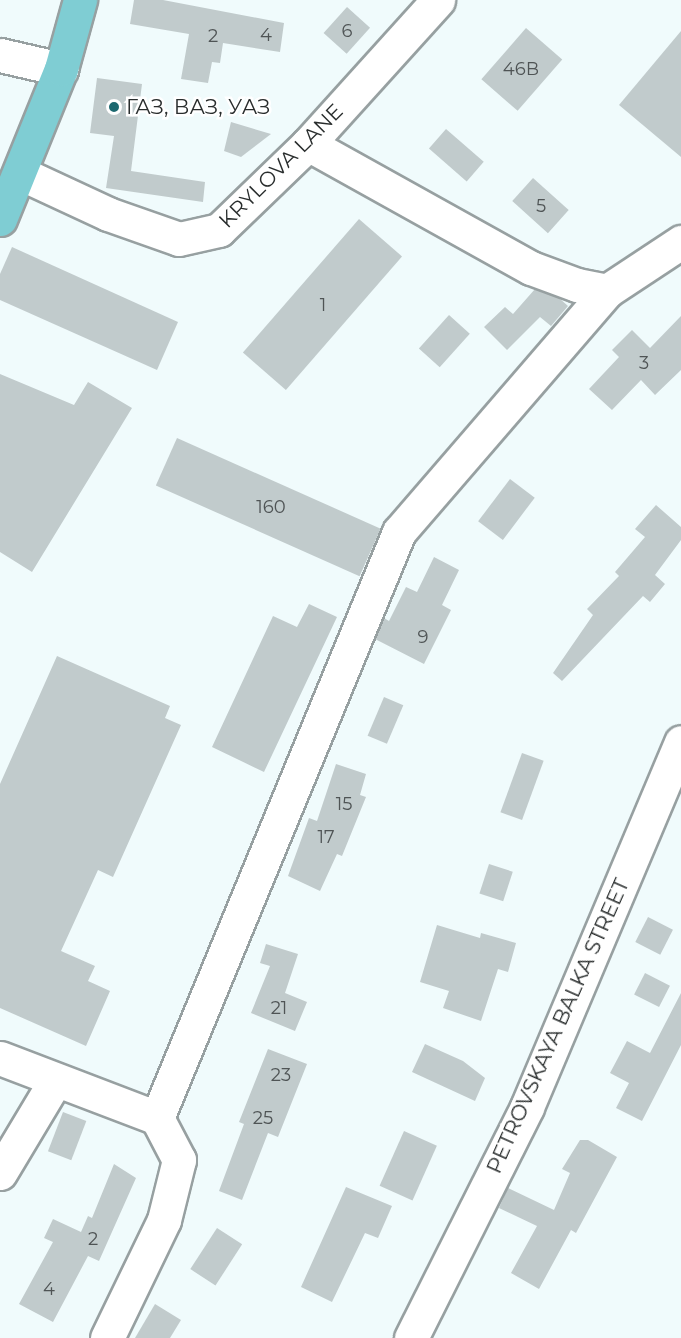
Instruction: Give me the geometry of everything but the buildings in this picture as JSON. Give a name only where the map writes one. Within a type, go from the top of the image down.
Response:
[{"type":"main road","points":[[0,219],[21,174],[61,69],[80,0]]},
{"type":"street","name":"KRYLOVA LANE","points":[[21,174],[108,214],[179,239],[219,230],[308,144],[438,0]]},
{"type":"street","points":[[0,55],[61,69]]},
{"type":"street","points":[[308,144],[531,268],[577,285],[607,291]]},
{"type":"street","points":[[156,1118],[399,532],[607,291],[681,242]]},
{"type":"street","name":"PETROVSKAYA BALKA STREET","points":[[411,1338],[527,1107],[681,742]]},
{"type":"street","points":[[0,1058],[156,1118],[179,1160],[164,1220],[107,1338]]},
{"type":"street","points":[[0,1173],[55,1081]]},
{"type":"place","name":"ГАЗ, ВАЗ, УАЗ","points":[[114,107]]}]
